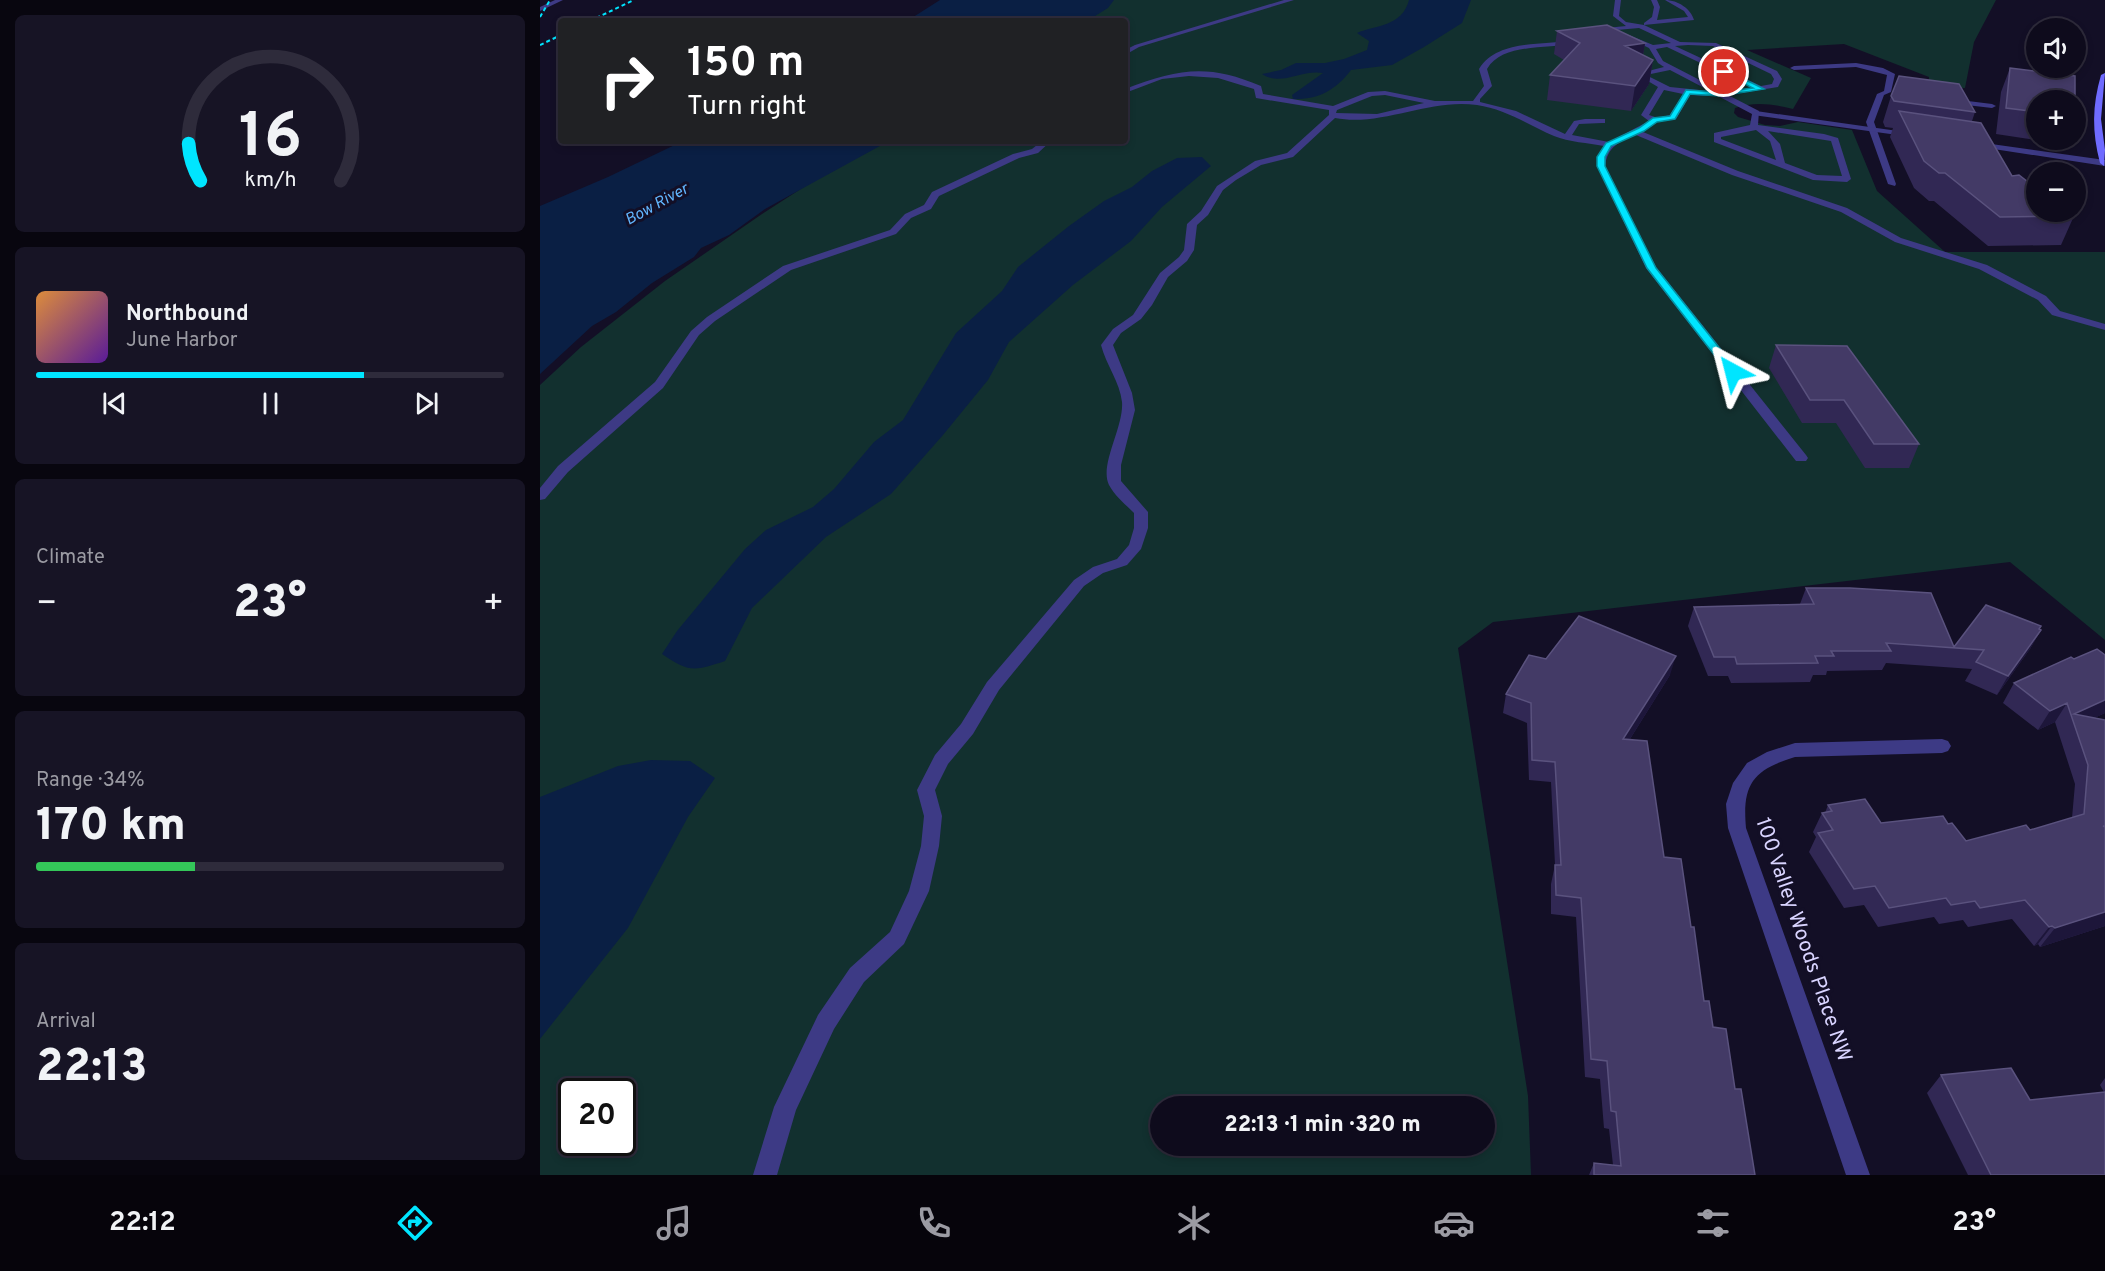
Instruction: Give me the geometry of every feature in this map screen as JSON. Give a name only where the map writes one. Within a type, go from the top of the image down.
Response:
[{"type":"street","points":[[540,9],[560,0]]},
{"type":"street","points":[[1128,51],[1137,46],[1235,15],[1291,0]]},
{"type":"street","points":[[1618,0],[1616,16],[1624,23],[1638,26],[1679,44]]},
{"type":"street","points":[[1652,22],[1657,7],[1654,0]]},
{"type":"street","points":[[1585,33],[1652,22],[1692,19],[1686,10],[1668,0]]},
{"type":"street","points":[[1624,34],[1652,47],[1714,44],[1774,73],[1778,79],[1774,85],[1761,89],[1720,94],[1688,92],[1662,87],[1640,74],[1671,68]]},
{"type":"street","points":[[1477,103],[1476,99],[1488,86],[1483,69],[1490,57],[1505,51],[1572,43],[1575,36]]},
{"type":"street","points":[[1668,46],[1761,89]]},
{"type":"street","points":[[1652,47],[1656,59],[1756,112],[1919,136]]},
{"type":"street","points":[[1794,68],[1852,66],[1878,69],[1891,74],[1887,92]]},
{"type":"street","points":[[1128,91],[1146,82],[1179,74],[1223,76],[1241,80],[1258,88],[1259,96],[1334,112],[1347,118],[1377,116],[1435,103]]},
{"type":"street","points":[[1966,142],[2105,163],[2097,137],[2096,114],[2105,75]]},
{"type":"street","points":[[1662,87],[1645,115],[1655,120],[1673,117],[1688,92]]},
{"type":"street","points":[[765,1175],[785,1107],[826,1022],[857,975],[897,938],[919,891],[930,846],[933,816],[926,790],[941,760],[968,729],[993,686],[1079,583],[1098,570],[1122,562],[1136,546],[1141,528],[1141,512],[1115,483],[1112,470],[1125,432],[1129,403],[1123,383],[1109,357],[1107,345],[1117,331],[1137,317],[1147,305],[1164,275],[1183,259],[1189,250],[1191,224],[1205,213],[1220,188],[1248,168],[1290,155],[1334,112],[1371,94],[1385,93],[1435,103],[1477,103],[1513,113],[1542,128],[1608,144],[1650,126],[1655,120]]},
{"type":"street","points":[[1892,184],[1870,122],[1881,94],[1899,93]]},
{"type":"street","points":[[1945,100],[1992,106]]},
{"type":"street","points":[[1415,109],[1449,109],[1459,106],[1459,103]]},
{"type":"street","points":[[1754,127],[1756,112]]},
{"type":"street","points":[[1568,136],[1570,126],[1576,122],[1602,122]]},
{"type":"street","points":[[1754,127],[1771,135],[1778,143],[1781,165]]},
{"type":"street","points":[[1754,127],[1824,136],[1835,140],[1847,179],[1815,178],[1717,140],[1717,135],[1754,127]]},
{"type":"street","points":[[1637,132],[1735,173],[1844,210],[1898,240],[1983,267],[2042,298],[2056,313],[2105,327]]},
{"type":"street","points":[[540,496],[563,469],[659,385],[695,333],[765,281],[787,268],[893,232],[908,216],[928,207],[934,194],[1016,156],[1035,151],[1043,144]]},
{"type":"street","points":[[1608,144],[1601,157],[1601,166],[1651,268],[1801,458]]},
{"type":"street","name":"100 Valley Woods Place NW","points":[[1858,1175],[1737,828],[1735,804],[1742,783],[1753,768],[1795,750],[1942,746]]},
{"type":"green space","points":[[1099,0],[1996,0],[1974,42],[1965,88],[1929,87],[1929,77],[1844,44],[1747,50],[1811,78],[1793,109],[1757,104],[1735,108],[1734,113],[1738,117],[1765,125],[1780,126],[1798,122],[1852,130],[1877,191],[1945,252],[2105,252],[2105,640],[2010,562],[1493,622],[1458,648],[1528,1096],[1531,1175],[540,1175],[540,385],[581,347],[665,281],[762,214],[870,144],[1128,144],[1128,18],[1073,18]]},
{"type":"water","points":[[940,0],[1114,0],[1108,8],[1092,18],[912,18]]},
{"type":"water","points":[[1409,0],[1471,0],[1462,23],[1424,47],[1392,65],[1351,70],[1333,88],[1318,96],[1293,99],[1292,95],[1323,73],[1307,73],[1276,79],[1262,74],[1281,70],[1296,63],[1325,63],[1344,59],[1367,50],[1369,41],[1357,33],[1394,20],[1405,9]]},
{"type":"water","name":"Bow River","points":[[677,144],[884,144],[765,209],[729,235],[701,248],[694,257],[652,283],[616,312],[592,326],[540,374],[540,206]]},
{"type":"water","points":[[1202,157],[1211,166],[1162,207],[1131,241],[1073,285],[1009,342],[988,380],[891,494],[826,537],[752,608],[725,661],[706,667],[692,668],[679,665],[662,654],[677,631],[745,549],[766,530],[813,507],[834,489],[874,442],[903,420],[956,333],[1002,291],[1018,267],[1069,226],[1104,201],[1132,187],[1152,171],[1177,158]]},
{"type":"water","points":[[651,760],[690,761],[715,778],[688,817],[628,928],[540,1039],[540,797],[618,766]]},
{"type":"building","points":[[1607,25],[1645,43],[1625,46],[1653,60],[1635,86],[1550,75],[1580,43],[1557,31]]},
{"type":"building","points":[[2010,68],[2026,70],[2026,78],[2075,78],[2075,90],[2026,90],[2026,111],[2006,108]]},
{"type":"building","points":[[1899,76],[1959,84],[1975,112],[1894,101],[1891,96]]},
{"type":"building","points":[[1899,111],[1981,123],[2012,176],[2019,175],[2026,180],[2026,217],[2000,217],[1945,173],[1939,173],[1924,161]]},
{"type":"building","points":[[1776,345],[1847,346],[1919,444],[1874,444],[1844,400],[1810,400]]},
{"type":"building","points":[[1806,588],[1931,593],[1954,647],[1986,605],[2041,626],[2039,629],[2041,630],[2008,676],[1976,662],[1984,650],[1886,643],[1891,651],[1831,651],[1834,656],[1815,656],[1818,663],[1737,664],[1735,657],[1714,657],[1694,607],[1814,604]]},
{"type":"building","points":[[1579,616],[1676,656],[1623,739],[1647,741],[1664,857],[1681,859],[1691,927],[1694,927],[1704,1001],[1709,1001],[1713,1027],[1726,1029],[1735,1089],[1741,1089],[1755,1175],[1594,1175],[1594,1163],[1621,1166],[1616,1112],[1611,1111],[1607,1061],[1591,1059],[1581,898],[1556,895],[1555,865],[1561,865],[1555,762],[1532,760],[1531,703],[1506,694],[1529,655],[1546,659]]},
{"type":"building","points":[[2097,649],[2105,655],[2105,700],[2074,714],[2105,720],[2105,826],[2103,826],[2105,827],[2105,912],[2055,928],[2049,927],[2025,900],[1980,908],[1975,901],[1951,905],[1946,898],[1889,908],[1875,886],[1854,889],[1818,833],[1833,830],[1822,813],[1832,811],[1828,805],[1865,799],[1881,823],[1943,816],[1948,824],[1952,823],[1966,841],[2026,825],[2030,830],[2084,814],[2088,765],[2067,703],[2050,711],[2014,683],[2071,657],[2074,659]]},
{"type":"building","points":[[2011,1068],[2030,1100],[2105,1092],[2105,1175],[1991,1175],[1941,1075]]},
{"type":"railway","points":[[540,17],[550,0]]},
{"type":"railway","points":[[596,18],[634,0]]},
{"type":"railway","points":[[540,45],[558,36]]},
{"type":"route","points":[[1724,72],[1761,89],[1720,94],[1688,92],[1673,117],[1655,120],[1650,126],[1608,144],[1601,157],[1601,166],[1651,268],[1733,372]]}]
